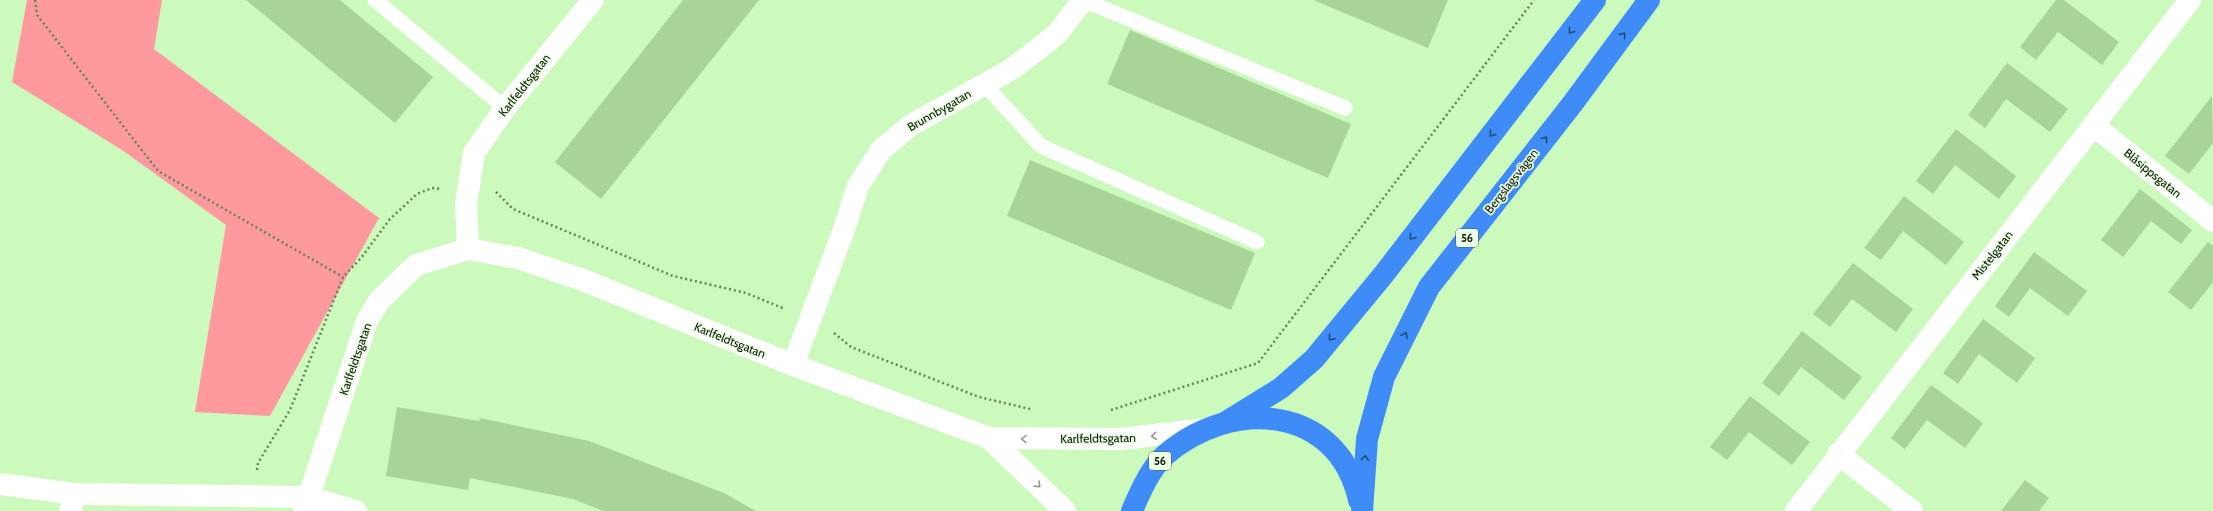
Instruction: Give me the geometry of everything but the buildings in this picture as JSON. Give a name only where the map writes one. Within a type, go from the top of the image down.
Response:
[{"type":"highway","name":"56","points":[[1132,511],[1137,499],[1163,457],[1190,438],[1281,388],[1314,358],[1384,274],[1595,0]]},
{"type":"highway","name":"Bergslagsvägen","points":[[1362,511],[1367,439],[1384,377],[1429,287],[1573,103],[1649,0]]},
{"type":"highway","name":"56","points":[[1216,425],[1240,418],[1268,417],[1284,421],[1314,434],[1338,455],[1349,471],[1357,490],[1362,511]]},
{"type":"street","name":"Karlfeldtsgatan","points":[[468,249],[466,204],[474,153],[505,108],[593,0]]},
{"type":"street","name":"Brunnbygatan","points":[[793,365],[843,232],[858,186],[881,150],[911,125],[1012,69],[1057,34],[1082,0]]},
{"type":"street","name":"Mistelgatan","points":[[1796,511],[1838,454],[2190,0]]},
{"type":"street","name":"Blåsippsgatan","points":[[2093,125],[2213,221]]},
{"type":"street","name":"Karlfeldtsgatan","points":[[306,504],[367,320],[380,301],[416,265],[468,249],[518,258],[583,280],[793,365],[989,438],[1121,439],[1216,425]]},
{"type":"street","name":"Karlfeldtsgatan","points":[[989,438],[1065,511]]},
{"type":"street","points":[[1838,454],[1912,511]]},
{"type":"street","points":[[0,484],[72,502],[251,496],[356,511]]},
{"type":"lane","points":[[376,0],[505,108]]},
{"type":"lane","points":[[1082,0],[1345,108]]},
{"type":"lane","points":[[984,84],[1041,146],[1258,242]]},
{"type":"path","points":[[35,0],[37,15],[158,172],[343,277]]},
{"type":"path","points":[[1110,410],[1258,363],[1534,0]]},
{"type":"path","points":[[251,496],[258,463],[290,410],[343,277],[361,258],[390,219],[417,194],[432,188],[498,192],[513,209],[674,276],[746,293],[823,324],[851,347],[979,397],[1035,410]]},
{"type":"shaded area","points":[[27,0],[162,0],[154,49],[379,218],[270,416],[195,412],[226,225],[122,150],[12,82]]}]
